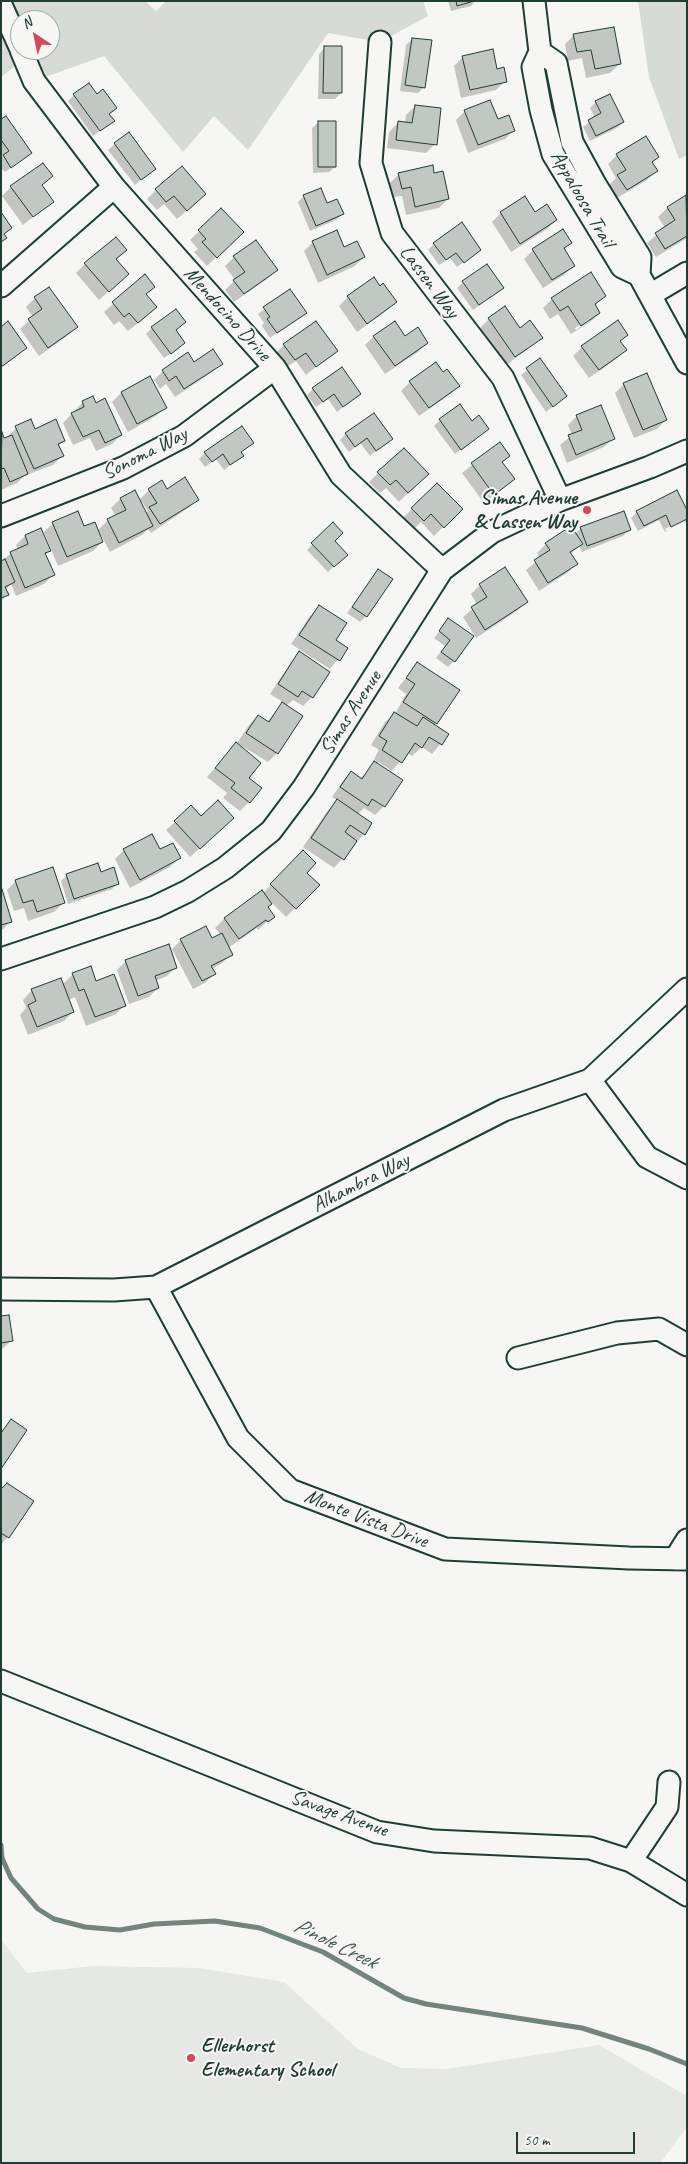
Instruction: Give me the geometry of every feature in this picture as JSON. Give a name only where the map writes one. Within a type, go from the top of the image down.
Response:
[{"type":"street","name":"Appaloosa Trail","points":[[534,1],[540,52],[534,67],[541,110],[553,154],[622,267],[639,275],[687,363]]},
{"type":"street","name":"Mendocino Drive","points":[[1,5],[10,25]]},
{"type":"street","name":"Lassen Way","points":[[380,42],[371,163],[392,233],[503,378],[560,500]]},
{"type":"street","name":"Mendocino Drive","points":[[25,60],[34,81],[114,187],[275,368],[340,475],[442,570]]},
{"type":"street","points":[[1,286],[114,187]]},
{"type":"street","points":[[650,295],[687,273]]},
{"type":"street","name":"Sonoma Way","points":[[1,516],[124,468],[184,436],[275,368]]},
{"type":"street","name":"Simas Avenue","points":[[1,959],[155,907],[188,891],[224,868],[271,831],[304,787],[442,570],[492,532],[560,500],[650,467],[687,451]]},
{"type":"street","name":"Alhambra Way","points":[[1,1289],[114,1290],[156,1287],[504,1110],[590,1080],[687,989]]},
{"type":"street","points":[[590,1080],[647,1157],[687,1178]]},
{"type":"street","name":"Monte Vista Drive","points":[[156,1287],[238,1438],[290,1490],[445,1549],[681,1559]]},
{"type":"street","points":[[518,1358],[617,1333],[659,1329],[687,1345]]},
{"type":"street","points":[[681,1559],[687,1540]]},
{"type":"street","name":"Savage Avenue","points":[[1,1680],[377,1832],[434,1841],[590,1848],[632,1861],[687,1896]]},
{"type":"street","points":[[632,1861],[667,1807],[669,1782]]},
{"type":"shaded area","points":[[1,1],[145,1],[156,11],[166,1],[423,1],[428,16],[380,42],[328,33],[248,150],[214,116],[183,152],[104,56],[34,81],[24,60],[60,60],[60,10],[10,10],[10,60],[23,60],[1,77]]},
{"type":"shaded area","points":[[638,1],[687,1],[687,155],[679,159],[649,77]]},
{"type":"shaded area","name":"Ellerhorst Elementary School","points":[[1,1940],[27,1973],[94,1966],[198,1968],[284,1982],[358,2049],[401,2068],[447,2069],[599,2045],[687,2096],[687,2127],[660,2163],[1,2163]]},
{"type":"building","points":[[456,1],[474,1],[457,6]]},
{"type":"building","points":[[614,27],[621,64],[595,69],[591,50],[577,52],[573,34]]},
{"type":"building","points":[[412,38],[432,40],[425,88],[405,85]]},
{"type":"building","points":[[324,46],[342,46],[342,93],[323,93]]},
{"type":"building","points":[[493,49],[497,69],[504,67],[507,82],[470,90],[462,56]]},
{"type":"building","points":[[89,83],[97,94],[103,89],[117,108],[109,114],[115,121],[100,131],[73,94]]},
{"type":"building","points":[[610,94],[624,122],[596,136],[588,120],[601,113],[595,101]]},
{"type":"building","points":[[490,100],[498,119],[509,115],[515,131],[478,145],[464,110]]},
{"type":"building","points":[[415,105],[441,108],[437,145],[396,140],[398,121],[412,123]]},
{"type":"building","points":[[6,116],[32,153],[11,168],[3,155],[9,151],[1,140],[1,119]]},
{"type":"building","points":[[318,121],[336,121],[336,167],[318,167]]},
{"type":"building","points":[[129,132],[156,169],[141,180],[114,143]]},
{"type":"building","points":[[646,136],[659,157],[652,162],[658,171],[627,190],[617,175],[626,170],[616,154]]},
{"type":"building","points":[[43,163],[53,176],[42,185],[54,202],[33,217],[10,186]]},
{"type":"building","points":[[433,165],[434,173],[443,171],[449,199],[415,207],[411,187],[402,189],[398,173]]},
{"type":"building","points":[[182,166],[206,194],[187,211],[174,196],[166,202],[155,189]]},
{"type":"building","points":[[321,188],[327,203],[337,199],[344,214],[316,226],[303,195]]},
{"type":"building","points":[[686,195],[687,236],[665,249],[655,233],[675,220],[667,207]]},
{"type":"building","points":[[525,196],[535,212],[547,204],[557,220],[520,244],[500,212]]},
{"type":"building","points":[[221,208],[244,232],[217,258],[202,242],[206,239],[198,230]]},
{"type":"building","points":[[1,212],[12,228],[4,234],[7,238],[1,242]]},
{"type":"building","points":[[462,222],[481,250],[464,263],[456,253],[446,260],[433,243]]},
{"type":"building","points":[[563,229],[572,243],[564,248],[575,266],[552,280],[532,249]]},
{"type":"building","points":[[337,230],[344,247],[357,241],[365,257],[327,275],[312,241]]},
{"type":"building","points":[[116,237],[127,250],[116,259],[129,274],[109,292],[84,263]]},
{"type":"building","points":[[256,240],[278,270],[244,294],[233,280],[245,272],[233,256]]},
{"type":"building","points":[[487,264],[504,288],[479,305],[462,281]]},
{"type":"building","points":[[591,272],[606,296],[595,304],[600,313],[581,326],[568,306],[560,311],[551,298]]},
{"type":"building","points":[[145,274],[155,287],[146,294],[157,307],[138,323],[129,313],[124,317],[112,302]]},
{"type":"building","points":[[374,277],[380,286],[383,283],[397,302],[367,324],[347,296]]},
{"type":"building","points":[[49,287],[78,327],[48,348],[28,319],[42,309],[34,297]]},
{"type":"building","points":[[290,289],[307,313],[277,333],[267,319],[270,317],[263,307]]},
{"type":"building","points":[[505,306],[520,328],[530,320],[543,338],[515,357],[488,318]]},
{"type":"building","points":[[176,309],[186,322],[176,330],[185,343],[171,354],[151,327]]},
{"type":"building","points":[[618,320],[628,335],[620,341],[627,350],[599,370],[581,346]]},
{"type":"building","points":[[8,321],[27,348],[1,367],[1,327]]},
{"type":"building","points":[[316,321],[338,351],[316,367],[306,353],[295,360],[283,344]]},
{"type":"building","points":[[395,321],[405,336],[418,327],[428,343],[395,366],[373,336]]},
{"type":"building","points":[[213,349],[223,364],[184,389],[176,376],[169,381],[162,370],[188,352],[194,362]]},
{"type":"building","points":[[540,358],[567,396],[553,407],[526,368]]},
{"type":"building","points":[[436,362],[443,372],[447,369],[460,386],[429,408],[409,381]]},
{"type":"building","points":[[342,367],[361,394],[343,407],[334,394],[323,402],[312,388]]},
{"type":"building","points":[[647,373],[667,420],[643,430],[623,383]]},
{"type":"building","points":[[150,376],[167,408],[137,424],[121,392]]},
{"type":"building","points":[[93,396],[96,403],[105,398],[122,435],[105,443],[99,430],[83,437],[71,413],[84,407],[82,401]]},
{"type":"building","points":[[460,404],[472,421],[479,415],[489,429],[461,450],[439,419]]},
{"type":"building","points":[[601,405],[615,439],[576,455],[568,435],[582,430],[576,415]]},
{"type":"building","points":[[374,413],[393,439],[376,451],[367,438],[355,447],[345,433]]},
{"type":"building","points":[[31,419],[35,429],[56,419],[65,441],[58,444],[64,456],[34,469],[15,426]]},
{"type":"building","points":[[242,426],[254,443],[241,452],[244,456],[230,465],[223,454],[212,462],[204,452]]},
{"type":"building","points":[[2,432],[4,438],[12,435],[28,474],[10,482],[4,468],[1,469]]},
{"type":"building","points":[[500,442],[510,456],[502,462],[515,479],[494,495],[471,463]]},
{"type":"building","points":[[404,448],[429,474],[408,493],[396,480],[390,485],[377,472]]},
{"type":"building","points":[[185,477],[199,500],[160,524],[149,507],[157,503],[148,489],[162,480],[167,489]]},
{"type":"building","points":[[437,483],[463,509],[444,528],[431,514],[424,521],[411,508]]},
{"type":"building","points":[[135,490],[153,526],[119,543],[107,519],[126,510],[120,498]]},
{"type":"building","points":[[677,490],[687,510],[687,519],[671,527],[666,515],[644,526],[636,511]]},
{"type":"building","points":[[78,511],[84,526],[95,522],[103,542],[67,557],[52,522]]},
{"type":"building","points":[[624,511],[631,530],[587,546],[580,527]]},
{"type":"building","points":[[333,522],[343,533],[335,541],[348,555],[334,567],[311,543]]},
{"type":"building","points":[[571,526],[583,544],[570,552],[578,564],[548,583],[534,560],[550,550],[545,543]]},
{"type":"building","points":[[41,528],[51,551],[45,553],[55,575],[25,588],[10,552],[28,544],[25,535]]},
{"type":"building","points":[[5,559],[15,582],[5,587],[9,595],[1,598],[1,561]]},
{"type":"building","points":[[505,567],[528,602],[485,630],[471,607],[487,597],[479,584]]},
{"type":"building","points":[[378,569],[393,579],[367,617],[352,607]]},
{"type":"building","points":[[319,605],[347,623],[336,640],[348,648],[340,661],[299,635]]},
{"type":"building","points":[[448,618],[474,636],[455,662],[441,652],[450,640],[439,631]]},
{"type":"building","points":[[299,651],[330,672],[313,698],[302,691],[298,697],[278,684]]},
{"type":"building","points":[[417,662],[460,690],[437,724],[403,702],[415,684],[406,678]]},
{"type":"building","points":[[282,702],[303,716],[278,754],[246,733],[258,715],[269,722]]},
{"type":"building","points":[[394,712],[417,726],[423,717],[449,734],[442,745],[429,737],[422,748],[415,743],[402,763],[382,750],[387,741],[379,736]]},
{"type":"building","points":[[236,742],[261,763],[249,778],[262,788],[250,803],[231,788],[235,783],[215,768]]},
{"type":"building","points":[[374,761],[403,780],[385,807],[372,799],[368,806],[340,787],[351,771],[362,779]]},
{"type":"building","points":[[337,799],[372,823],[365,835],[350,825],[345,832],[357,841],[344,860],[311,838]]},
{"type":"building","points":[[218,800],[234,818],[200,849],[174,821],[191,805],[201,816]]},
{"type":"building","points":[[152,834],[160,849],[173,843],[181,858],[140,880],[123,849]]},
{"type":"building","points":[[303,850],[316,863],[307,873],[320,885],[296,909],[270,884]]},
{"type":"building","points":[[98,863],[101,872],[114,867],[119,884],[74,899],[66,874]]},
{"type":"building","points":[[53,867],[65,903],[37,912],[33,900],[23,903],[15,880]]},
{"type":"building","points":[[1,886],[12,922],[1,925]]},
{"type":"building","points":[[262,890],[272,904],[268,907],[275,917],[268,922],[266,920],[239,939],[224,918]]},
{"type":"building","points":[[206,926],[212,938],[222,933],[233,955],[211,966],[216,974],[202,981],[180,939]]},
{"type":"building","points":[[169,944],[177,968],[155,976],[159,988],[138,996],[125,960]]},
{"type":"building","points":[[91,966],[96,981],[114,974],[126,1006],[95,1017],[84,989],[79,991],[72,973]]},
{"type":"building","points":[[61,978],[74,1012],[37,1027],[28,1005],[36,1001],[31,989]]},
{"type":"building","points":[[9,1315],[13,1341],[1,1343],[1,1316]]},
{"type":"building","points":[[11,1419],[27,1430],[1,1469],[1,1433]]},
{"type":"building","points":[[7,1483],[34,1501],[9,1538],[1,1533],[1,1489]]},
{"type":"waterway","name":"Pinole Creek","points":[[1,1845],[2,1858],[11,1878],[38,1909],[54,1919],[85,1927],[120,1930],[154,1924],[215,1921],[260,1928],[323,1952],[404,1998],[426,2004],[582,2028],[649,2049],[687,2064]]},
{"type":"place","name":"Simas Avenue & Lassen Way","points":[[587,510]]},
{"type":"place","name":"Ellerhorst Elementary School","points":[[191,2058]]}]
